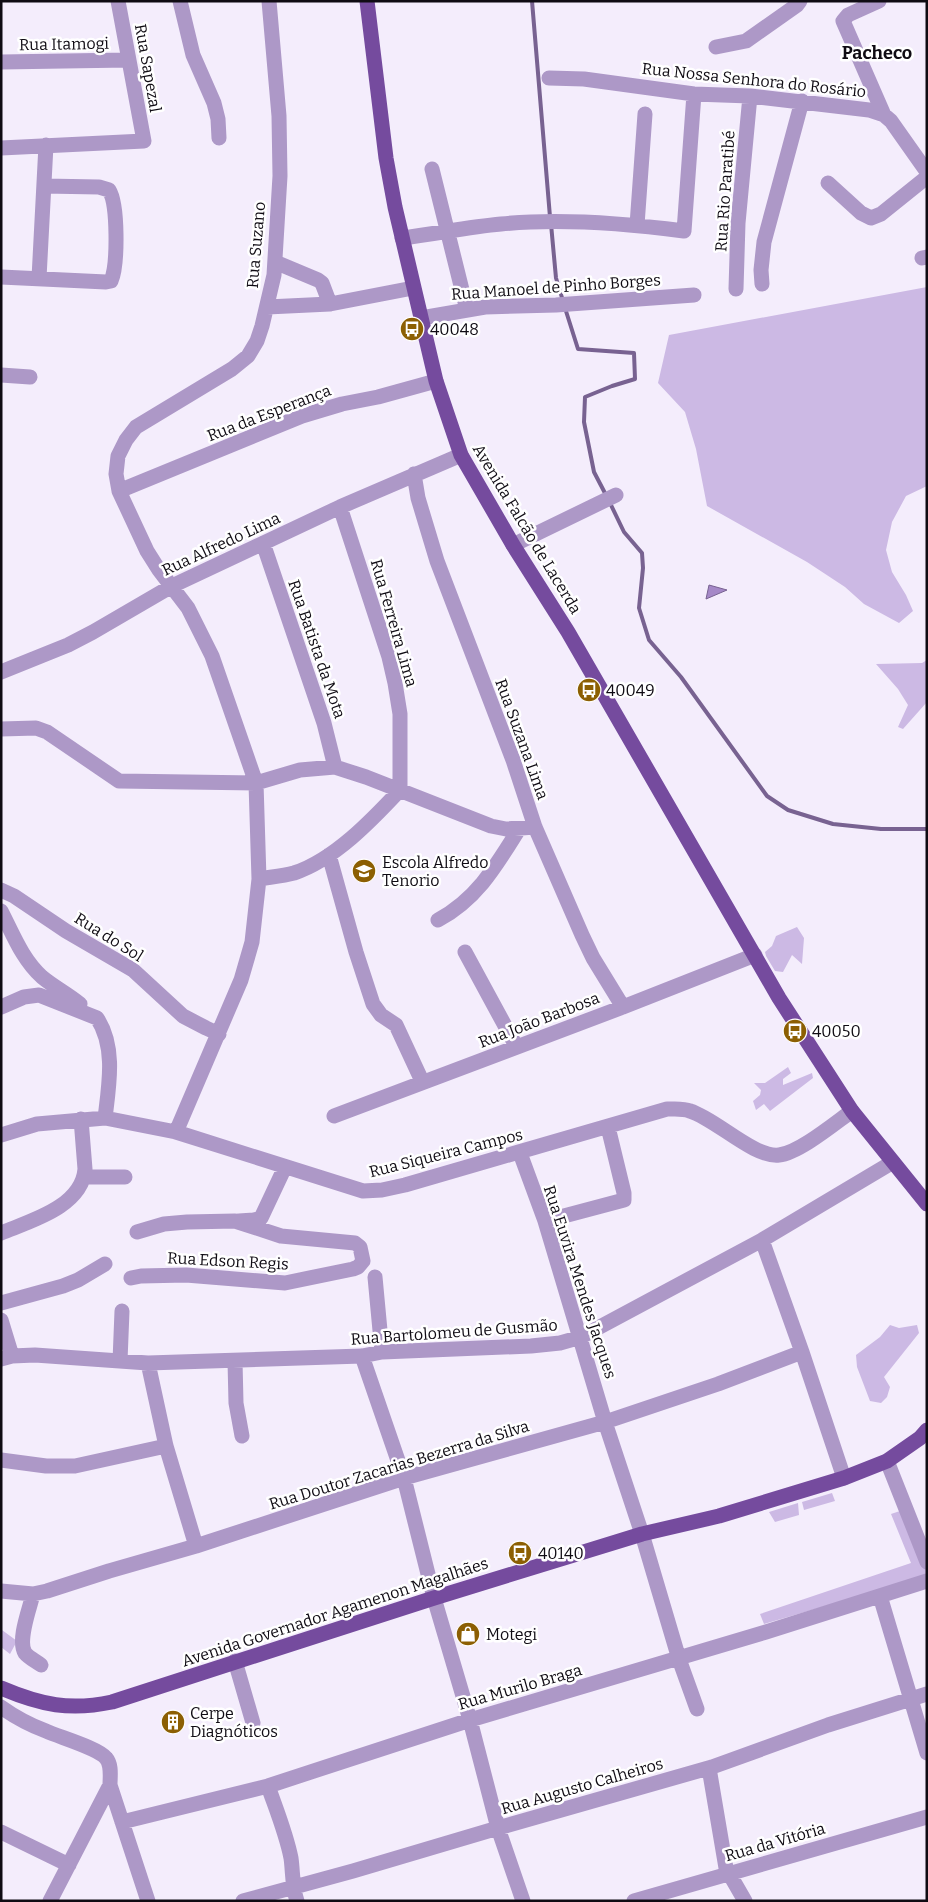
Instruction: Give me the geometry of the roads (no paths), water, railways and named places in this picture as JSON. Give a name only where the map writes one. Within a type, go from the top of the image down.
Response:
[{"type":"main road","name":"Avenida Falcão de Lacerda","points":[[367,1],[386,158],[402,238],[436,381],[461,455],[513,545],[568,632],[733,920],[804,1038],[852,1111],[927,1204]]},
{"type":"main road","name":"Avenida Governador Agamenon Magalhães","points":[[1,1688],[47,1703],[69,1707],[89,1707],[112,1702],[235,1661],[642,1534],[719,1516],[844,1478],[887,1461],[920,1438],[927,1430]]},
{"type":"street","name":"Rua Sapezal","points":[[46,145],[87,145],[144,141],[118,1]]},
{"type":"street","points":[[180,1],[193,55],[214,103],[218,119],[219,138]]},
{"type":"street","name":"Rua Suzano","points":[[119,491],[116,474],[118,456],[126,440],[136,427],[232,369],[248,356],[257,341],[267,307],[275,262],[280,176],[280,136],[269,1]]},
{"type":"street","points":[[716,47],[746,41],[798,5],[800,1]]},
{"type":"street","points":[[879,1],[848,14],[843,21],[884,115]]},
{"type":"street","name":"Rua Itamogi","points":[[1,62],[128,60]]},
{"type":"street","name":"Rua Nossa Senhora do Rosário","points":[[549,78],[584,79],[694,94],[750,96],[870,110],[884,115],[891,121],[927,172]]},
{"type":"street","points":[[402,238],[499,224],[548,222],[637,225],[684,230],[694,94]]},
{"type":"street","name":"Rua Rio Paratibé","points":[[736,289],[738,223],[750,96]]},
{"type":"street","points":[[762,284],[764,242],[802,101]]},
{"type":"street","points":[[637,225],[645,114]]},
{"type":"street","points":[[1,148],[46,145],[39,278]]},
{"type":"street","points":[[432,169],[467,310]]},
{"type":"street","points":[[828,183],[866,216],[876,217],[927,177]]},
{"type":"street","points":[[1,277],[106,282],[111,280],[116,246],[114,202],[109,190],[99,187],[44,186]]},
{"type":"street","points":[[275,262],[322,283],[330,304]]},
{"type":"street","points":[[267,307],[330,304],[413,288]]},
{"type":"street","name":"Rua Manoel de Pinho Borges","points":[[421,318],[484,307],[574,304],[694,295]]},
{"type":"street","points":[[1,375],[30,377]]},
{"type":"street","name":"Rua da Esperança","points":[[119,491],[302,416],[342,404],[378,397],[436,381]]},
{"type":"street","name":"Rua Alfredo Lima","points":[[1,672],[68,645],[172,586],[263,543],[414,474],[461,455]]},
{"type":"street","name":"Rua Suzana Lima","points":[[414,474],[418,498],[437,561],[513,760],[536,827],[593,958],[623,1007]]},
{"type":"street","points":[[119,491],[147,551],[188,608],[212,656],[256,783],[259,879],[252,942],[241,980],[220,1034],[176,1132]]},
{"type":"street","points":[[513,545],[594,504],[616,495]]},
{"type":"street","name":"Rua Ferreira Lima","points":[[340,507],[389,657],[395,683],[400,714],[400,790]]},
{"type":"street","name":"Rua Batista da Mota","points":[[263,543],[312,688],[335,767]]},
{"type":"street","points":[[1,729],[36,728],[47,732],[119,781],[256,783],[300,770],[335,767],[491,826],[506,829],[536,827]]},
{"type":"street","points":[[259,879],[294,872],[308,867],[329,855],[373,818],[400,790]]},
{"type":"street","points":[[438,920],[455,911],[481,886],[518,829]]},
{"type":"street","points":[[329,855],[356,952],[374,1004],[380,1015],[396,1025],[422,1081]]},
{"type":"street","name":"Rua do Sol","points":[[1,890],[14,896],[66,931],[133,970],[183,1016],[220,1034]]},
{"type":"street","points":[[1,912],[21,951],[42,977],[97,1018],[107,1038],[109,1059],[105,1118]]},
{"type":"street","points":[[465,952],[516,1046]]},
{"type":"street","name":"Rua João Barbosa","points":[[334,1116],[755,955]]},
{"type":"street","points":[[1,1007],[24,997],[39,995],[97,1018]]},
{"type":"street","name":"Rua Siqueira Campos","points":[[1,1135],[38,1124],[105,1118],[176,1132],[363,1191],[382,1190],[520,1153],[667,1110],[689,1110],[717,1124],[755,1148],[768,1154],[778,1155],[789,1152],[824,1132],[852,1111]]},
{"type":"street","points":[[1,1233],[49,1214],[76,1192],[85,1177],[81,1119]]},
{"type":"street","points":[[545,1221],[624,1200],[608,1127]]},
{"type":"street","name":"Rua Euvira Mendes Jacques","points":[[520,1153],[545,1221],[605,1422],[642,1534],[678,1659],[697,1710]]},
{"type":"street","name":"Rua Bartolomeu de Gusmão","points":[[6,1357],[35,1355],[148,1364],[362,1356],[382,1352],[560,1344],[581,1337],[762,1240],[893,1162]]},
{"type":"street","points":[[137,1232],[164,1224],[254,1220],[261,1218],[285,1167]]},
{"type":"street","points":[[85,1177],[125,1176]]},
{"type":"street","name":"Rua Edson Regis","points":[[131,1278],[186,1275],[284,1283],[353,1269],[358,1267],[362,1261],[360,1247],[355,1242],[281,1236],[235,1221]]},
{"type":"street","points":[[762,1240],[844,1478]]},
{"type":"street","points":[[1,1303],[63,1286],[78,1280],[105,1264]]},
{"type":"street","points":[[375,1277],[382,1352]]},
{"type":"street","points":[[120,1361],[122,1312]]},
{"type":"street","points":[[1,1320],[6,1357]]},
{"type":"street","name":"Rua Doutor Zacarias Bezerra da Silva","points":[[1,1591],[33,1594],[196,1546],[404,1478],[605,1422],[718,1384],[802,1352]]},
{"type":"street","points":[[362,1356],[404,1478],[434,1598],[470,1720],[498,1828],[523,1901]]},
{"type":"street","points":[[235,1361],[236,1403],[242,1436]]},
{"type":"street","points":[[148,1364],[166,1446],[196,1546]]},
{"type":"street","points":[[1,1460],[46,1466],[75,1466],[166,1446]]},
{"type":"street","points":[[887,1461],[927,1562]]},
{"type":"street","name":"Rua Murilo Braga","points":[[122,1822],[268,1786],[470,1720],[678,1659],[927,1581]]},
{"type":"street","points":[[33,1594],[22,1640],[24,1650],[29,1657],[41,1665]]},
{"type":"street","points":[[880,1596],[927,1753]]},
{"type":"street","points":[[235,1661],[253,1723]]},
{"type":"street","name":"Rua Augusto Calheiros","points":[[243,1901],[295,1894],[432,1848],[709,1768],[845,1719],[927,1694]]},
{"type":"street","points":[[1,1707],[14,1716],[46,1732],[102,1754],[107,1758],[110,1764],[110,1785],[148,1901]]},
{"type":"street","points":[[709,1768],[726,1868],[745,1901]]},
{"type":"street","points":[[50,1901],[110,1785]]},
{"type":"street","points":[[268,1786],[291,1859],[295,1894]]},
{"type":"street","name":"Rua da Vitória","points":[[640,1899],[927,1817]]},
{"type":"street","points":[[1,1832],[70,1865]]},
{"type":"waterway","points":[[532,1],[550,217]]},
{"type":"waterway","points":[[551,224],[556,278],[563,301]]},
{"type":"waterway","points":[[565,308],[578,349],[634,353],[635,379],[585,397],[584,422],[594,472],[607,497]]},
{"type":"waterway","points":[[610,503],[624,532],[642,553],[643,568],[639,608],[649,640],[681,677],[767,796],[788,810],[833,824],[881,829],[927,829]]},
{"type":"place","name":"40048","points":[[412,329]]},
{"type":"place","name":"40049","points":[[589,690]]},
{"type":"place","name":"Escola Alfredo Tenorio","points":[[364,871]]},
{"type":"place","name":"40050","points":[[795,1031]]},
{"type":"place","name":"40140","points":[[520,1553]]},
{"type":"place","name":"Motegi","points":[[468,1634]]},
{"type":"place","name":"Cerpe Diagnóticos","points":[[173,1722]]},
{"type":"district","name":"Pacheco","points":[[877,53]]}]
